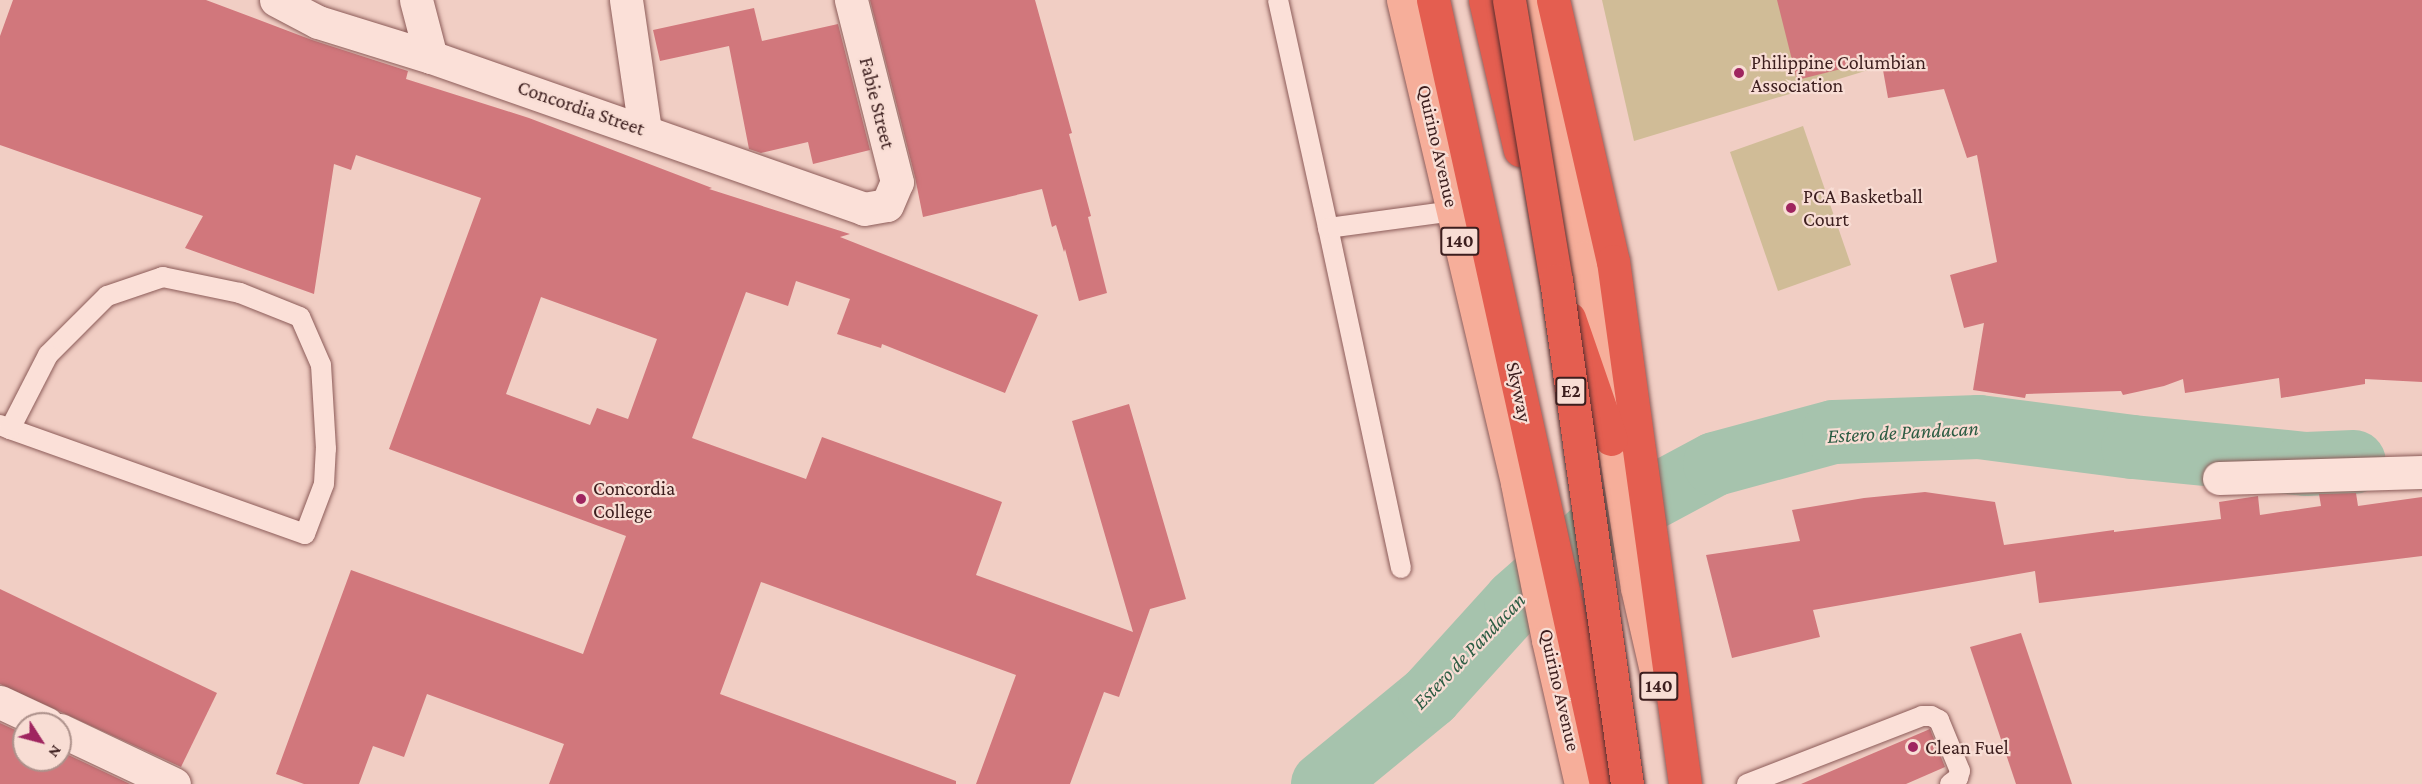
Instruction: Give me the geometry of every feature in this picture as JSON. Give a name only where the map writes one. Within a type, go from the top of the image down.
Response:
[{"type":"highway","name":"Skyway","points":[[1433,0],[1561,637],[1606,784]]},
{"type":"highway","points":[[1485,0],[1540,235],[1612,440]]},
{"type":"highway","name":"E2","points":[[1509,0],[1556,280],[1627,784]]},
{"type":"highway","points":[[1553,0],[1613,261],[1683,784]]},
{"type":"highway","points":[[1561,637],[1616,784]]},
{"type":"main road","name":"Quirino Avenue","points":[[1403,0],[1517,483],[1561,637],[1581,784]]},
{"type":"main road","name":"140","points":[[1528,0],[1584,257],[1636,588],[1683,784]]},
{"type":"street","name":"Concordia Street","points":[[276,0],[318,22],[431,57],[645,130],[864,209],[887,205]]},
{"type":"street","points":[[416,0],[431,57]]},
{"type":"street","points":[[626,0],[645,130]]},
{"type":"street","name":"Fabie Street","points":[[851,0],[897,182],[887,205]]},
{"type":"street","points":[[2219,478],[2422,472]]},
{"type":"street","points":[[0,702],[21,712]]},
{"type":"street","points":[[72,736],[174,784]]},
{"type":"lane","points":[[1278,0],[1401,568]]},
{"type":"lane","points":[[1328,228],[1453,211]]},
{"type":"lane","points":[[163,277],[240,293],[300,317],[321,365],[326,449],[324,484],[305,534],[5,428],[48,355],[107,296],[163,277]]},
{"type":"lane","points":[[1747,784],[1922,716],[1931,716],[1939,720],[1960,771],[1958,778],[1950,784]]},
{"type":"shaded area","name":"Philippine Columbian Association","points":[[1602,0],[2082,0],[2083,5],[1634,141]]},
{"type":"shaded area","name":"PCA Basketball Court","points":[[1803,126],[1851,265],[1778,291],[1730,152]]},
{"type":"building","points":[[13,0],[206,0],[312,40],[408,71],[406,79],[529,118],[712,188],[709,189],[850,234],[840,237],[1038,315],[1005,393],[882,344],[881,348],[837,334],[850,299],[796,281],[788,306],[746,292],[692,438],[806,479],[822,437],[1002,502],[976,575],[1133,632],[1072,421],[1129,404],[1186,599],[1150,609],[1119,697],[1104,692],[1070,784],[976,784],[1016,675],[761,582],[720,694],[956,781],[956,784],[549,784],[564,744],[427,694],[404,757],[373,746],[359,784],[304,784],[276,774],[351,570],[583,654],[626,536],[389,449],[481,198],[356,155],[351,170],[334,164],[314,294],[185,248],[203,216],[0,145],[0,36]],"holes":[[[541,297],[657,339],[628,419],[597,408],[590,425],[506,394]]]},
{"type":"building","points":[[870,0],[1035,0],[1072,133],[1069,134],[1091,216],[1088,217],[1107,293],[1079,301],[1065,249],[1064,252],[1056,225],[1052,227],[1042,189],[923,217]]},
{"type":"building","points":[[1777,0],[2422,0],[2422,382],[2365,379],[2365,384],[2281,398],[2279,378],[2185,393],[2183,379],[2164,386],[2123,395],[2121,391],[2026,394],[2025,398],[1973,390],[1984,323],[1964,328],[1950,275],[1997,262],[1977,155],[1967,158],[1944,89],[1888,98],[1881,59],[1797,80]]},
{"type":"building","points":[[754,8],[762,41],[838,24],[870,150],[813,164],[808,142],[761,153],[749,149],[729,46],[660,61],[653,30]]},
{"type":"building","points":[[1925,492],[1995,502],[2004,545],[2114,530],[2114,532],[2221,519],[2219,502],[2258,496],[2260,515],[2321,506],[2319,494],[2356,493],[2358,506],[2422,497],[2422,556],[2039,603],[2035,571],[1813,610],[1820,637],[1732,658],[1706,555],[1800,541],[1792,510],[1864,498]]},
{"type":"building","points":[[0,589],[217,693],[181,767],[72,717],[72,712],[61,712],[0,684]]},
{"type":"building","points":[[2021,633],[2072,784],[2016,784],[1970,647]]},
{"type":"building","points":[[0,723],[12,728],[12,772],[72,772],[72,757],[130,784],[0,784]]},
{"type":"building","name":"Clean Fuel","points":[[1930,729],[1945,767],[1906,784],[1801,784]]},
{"type":"waterway","name":"Estero de Pandacan","points":[[1323,784],[1430,696],[1516,601],[1603,524],[1715,464],[1834,432],[1979,427],[2133,447],[2306,464],[2354,462]]},
{"type":"place","name":"Philippine Columbian Association","points":[[1739,73]]},
{"type":"place","name":"PCA Basketball Court","points":[[1791,208]]},
{"type":"place","name":"Concordia College","points":[[581,499]]},
{"type":"place","name":"Clean Fuel","points":[[1913,747]]}]
